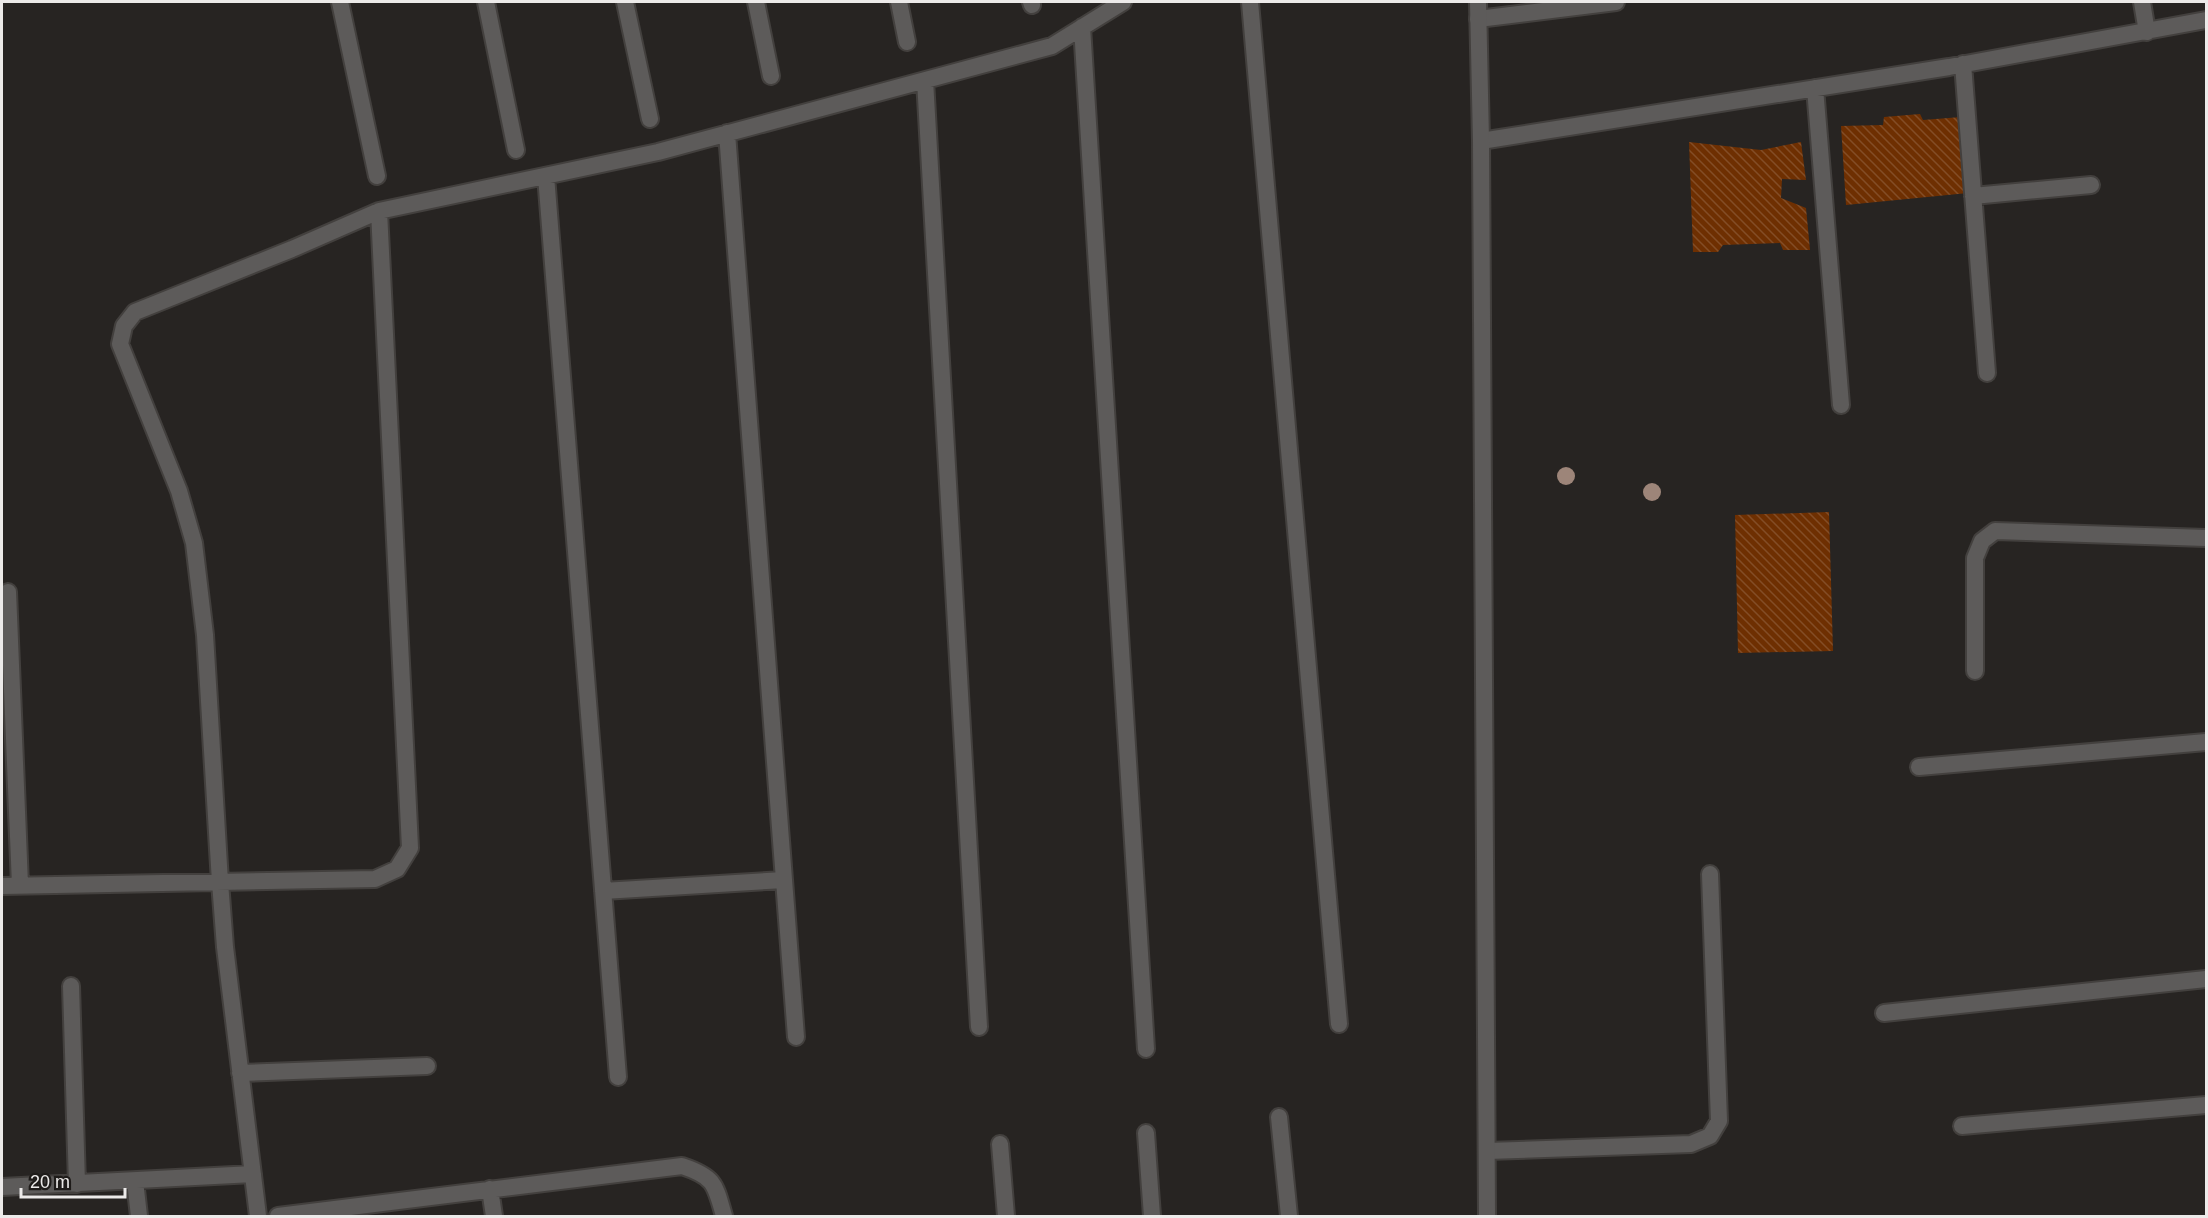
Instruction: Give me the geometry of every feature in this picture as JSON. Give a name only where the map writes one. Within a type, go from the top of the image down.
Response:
[{"type":"street","points":[[340,2],[377,176]]},
{"type":"street","points":[[486,2],[516,150]]},
{"type":"street","points":[[624,2],[650,119]]},
{"type":"street","points":[[756,2],[771,76]]},
{"type":"street","points":[[898,2],[907,42]]},
{"type":"street","points":[[258,1216],[219,882],[204,635],[194,543],[179,491],[120,344],[124,326],[135,312],[292,249],[379,211],[658,152],[1052,46],[1123,2]]},
{"type":"street","points":[[1250,2],[1339,1024]]},
{"type":"street","points":[[1478,2],[1481,141],[1487,1216]]},
{"type":"street","points":[[1478,19],[1616,2]]},
{"type":"street","points":[[2142,2],[2147,32]]},
{"type":"street","points":[[1481,141],[1963,64],[2206,20]]},
{"type":"street","points":[[1082,27],[1146,1049]]},
{"type":"street","points":[[1963,64],[1987,373]]},
{"type":"street","points":[[925,80],[979,1027]]},
{"type":"street","points":[[1815,88],[1841,405]]},
{"type":"street","points":[[727,133],[796,1037]]},
{"type":"street","points":[[546,176],[618,1077]]},
{"type":"street","points":[[1974,196],[2091,185]]},
{"type":"street","points":[[2,886],[375,879],[397,869],[410,848],[379,211]]},
{"type":"street","points":[[1975,670],[1975,558],[1982,541],[1995,531],[2206,538]]},
{"type":"street","points":[[8,592],[20,885]]},
{"type":"street","points":[[1919,767],[2206,742]]},
{"type":"street","points":[[1486,1151],[1691,1144],[1710,1136],[1719,1121],[1710,874]]},
{"type":"street","points":[[603,891],[784,880]]},
{"type":"street","points":[[1884,1013],[2206,979]]},
{"type":"street","points":[[71,986],[77,1184]]},
{"type":"street","points":[[240,1073],[427,1066]]},
{"type":"street","points":[[1962,1126],[2206,1106]]},
{"type":"street","points":[[1279,1117],[1289,1216]]},
{"type":"street","points":[[1146,1133],[1152,1216]]},
{"type":"street","points":[[1000,1144],[1006,1216]]},
{"type":"street","points":[[278,1216],[682,1166],[704,1173],[717,1190],[724,1216]]},
{"type":"street","points":[[2,1187],[253,1174]]},
{"type":"street","points":[[135,1181],[140,1216]]},
{"type":"street","points":[[490,1189],[494,1216]]},
{"type":"building","points":[[1920,114],[1923,120],[1961,117],[1968,193],[1846,205],[1841,126],[1883,125],[1884,117]]},
{"type":"building","points":[[1689,142],[1761,150],[1801,142],[1806,180],[1782,179],[1781,198],[1806,208],[1810,250],[1783,250],[1780,243],[1723,245],[1718,252],[1693,252]]},
{"type":"building","points":[[1829,512],[1833,651],[1738,653],[1735,515]]}]
